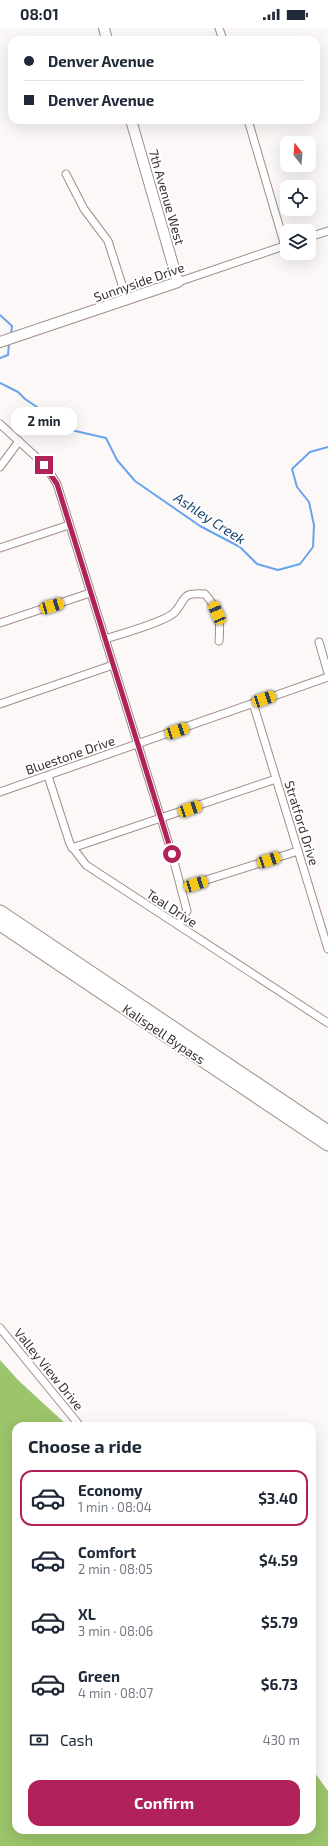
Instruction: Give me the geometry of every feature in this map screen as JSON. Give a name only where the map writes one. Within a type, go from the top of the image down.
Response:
[{"type":"highway","name":"Kalispell Bypass","points":[[0,912],[328,1132]]},
{"type":"highway","name":"Kalispell Bypass","points":[[0,924],[328,1144]]},
{"type":"street","name":"7th Avenue West","points":[[132,124],[178,282]]},
{"type":"street","points":[[249,124],[280,225]]},
{"type":"street","points":[[66,174],[84,209],[108,241],[127,300]]},
{"type":"street","points":[[316,235],[328,231]]},
{"type":"street","name":"Sunnyside Drive","points":[[2,342],[280,247]]},
{"type":"street","points":[[0,424],[49,471],[57,484],[181,888],[187,911],[178,925]]},
{"type":"street","points":[[0,467],[19,441]]},
{"type":"street","points":[[0,548],[69,525]]},
{"type":"street","points":[[0,623],[90,593]]},
{"type":"street","points":[[105,639],[158,621],[174,613],[182,599],[192,593],[205,594],[213,603],[221,623],[219,641]]},
{"type":"street","points":[[318,642],[328,673]]},
{"type":"street","points":[[0,704],[113,665]]},
{"type":"street","name":"Bluestone Drive","points":[[0,792],[328,677]]},
{"type":"street","name":"Stratford Drive","points":[[253,703],[328,949]]},
{"type":"street","name":"Teal Drive","points":[[48,776],[72,848],[93,871],[328,1023]]},
{"type":"street","points":[[72,848],[276,779]]},
{"type":"street","points":[[181,888],[298,851]]},
{"type":"street","name":"Valley View Drive","points":[[0,1328],[77,1422]]},
{"type":"green space","points":[[0,1360],[18,1380],[64,1422],[12,1422],[12,1834],[316,1834],[316,1774],[328,1791],[328,1846],[0,1846]]},
{"type":"waterway","name":"Ashley Creek","points":[[0,315],[12,326],[11,335]]},
{"type":"waterway","name":"Ashley Creek","points":[[0,358],[8,355],[9,343]]},
{"type":"waterway","name":"Ashley Creek","points":[[0,383],[18,392],[25,399],[71,430],[106,438],[117,460],[135,481],[200,526],[240,547],[257,564],[278,570],[300,564],[313,547],[314,525],[309,502],[297,487],[292,469],[310,452],[328,447]]},
{"type":"route","points":[[44,465],[57,484],[172,854]]}]
